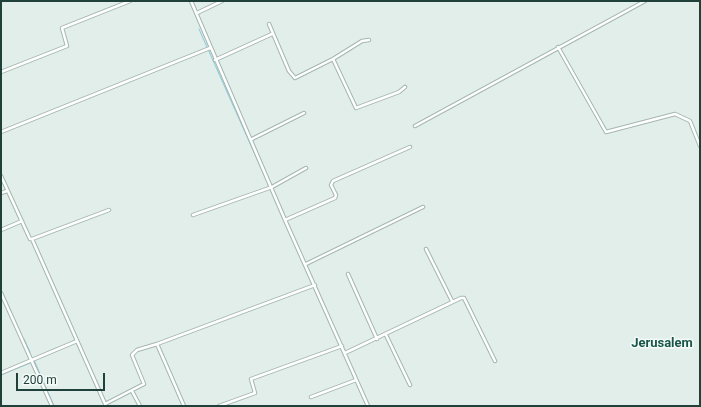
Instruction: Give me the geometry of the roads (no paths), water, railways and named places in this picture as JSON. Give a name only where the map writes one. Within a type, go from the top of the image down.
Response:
[{"type":"street","points":[[1,72],[66,46],[62,28],[130,1]]},
{"type":"street","points":[[191,1],[215,60],[252,139],[285,220],[306,264],[368,406]]},
{"type":"street","points":[[197,13],[222,1]]},
{"type":"street","points":[[415,126],[518,72],[521,67],[645,1]]},
{"type":"street","points":[[269,24],[272,34],[295,78],[333,59],[362,41],[370,40]]},
{"type":"street","points":[[215,60],[272,34]]},
{"type":"street","points":[[558,47],[606,132],[675,114],[690,121],[700,146]]},
{"type":"street","points":[[1,132],[210,48]]},
{"type":"street","points":[[333,59],[356,108],[406,88]]},
{"type":"street","points":[[252,139],[304,114]]},
{"type":"street","points":[[285,220],[336,196],[331,185],[333,181],[410,147]]},
{"type":"street","points":[[193,216],[272,187],[306,168]]},
{"type":"street","points":[[1,176],[7,191],[32,239],[105,405],[144,384],[132,355],[134,352],[315,285]]},
{"type":"street","points":[[1,193],[7,191]]},
{"type":"street","points":[[306,264],[423,207]]},
{"type":"street","points":[[32,239],[108,210]]},
{"type":"street","points":[[1,230],[22,221]]},
{"type":"street","points":[[426,249],[452,301]]},
{"type":"street","points":[[348,274],[377,339]]},
{"type":"street","points":[[1,293],[52,406]]},
{"type":"street","points":[[345,353],[377,339],[452,301],[459,298],[464,298],[495,361]]},
{"type":"street","points":[[386,334],[410,385]]},
{"type":"street","points":[[1,373],[77,341]]},
{"type":"street","points":[[157,344],[184,406]]},
{"type":"street","points":[[219,406],[255,393],[250,379],[342,346]]},
{"type":"street","points":[[310,397],[356,380]]},
{"type":"street","points":[[132,391],[140,406]]},
{"type":"waterway","points":[[199,29],[269,186]]},
{"type":"waterway","points":[[205,36],[209,46]]},
{"type":"waterway","points":[[216,62],[223,78]]},
{"type":"waterway","points":[[75,333],[95,378]]},
{"type":"waterway","points":[[24,339],[30,352]]},
{"type":"waterway","points":[[69,343],[75,340]]},
{"type":"waterway","points":[[54,406],[34,360],[75,343]]},
{"type":"waterway","points":[[77,343],[81,353]]},
{"type":"waterway","points":[[47,352],[56,348]]},
{"type":"waterway","points":[[83,356],[100,395]]},
{"type":"waterway","points":[[1,375],[30,363]]},
{"type":"waterway","points":[[97,382],[105,400]]},
{"type":"waterway","points":[[103,402],[104,406]]},
{"type":"district","name":"Jerusalem","points":[[662,344]]}]
